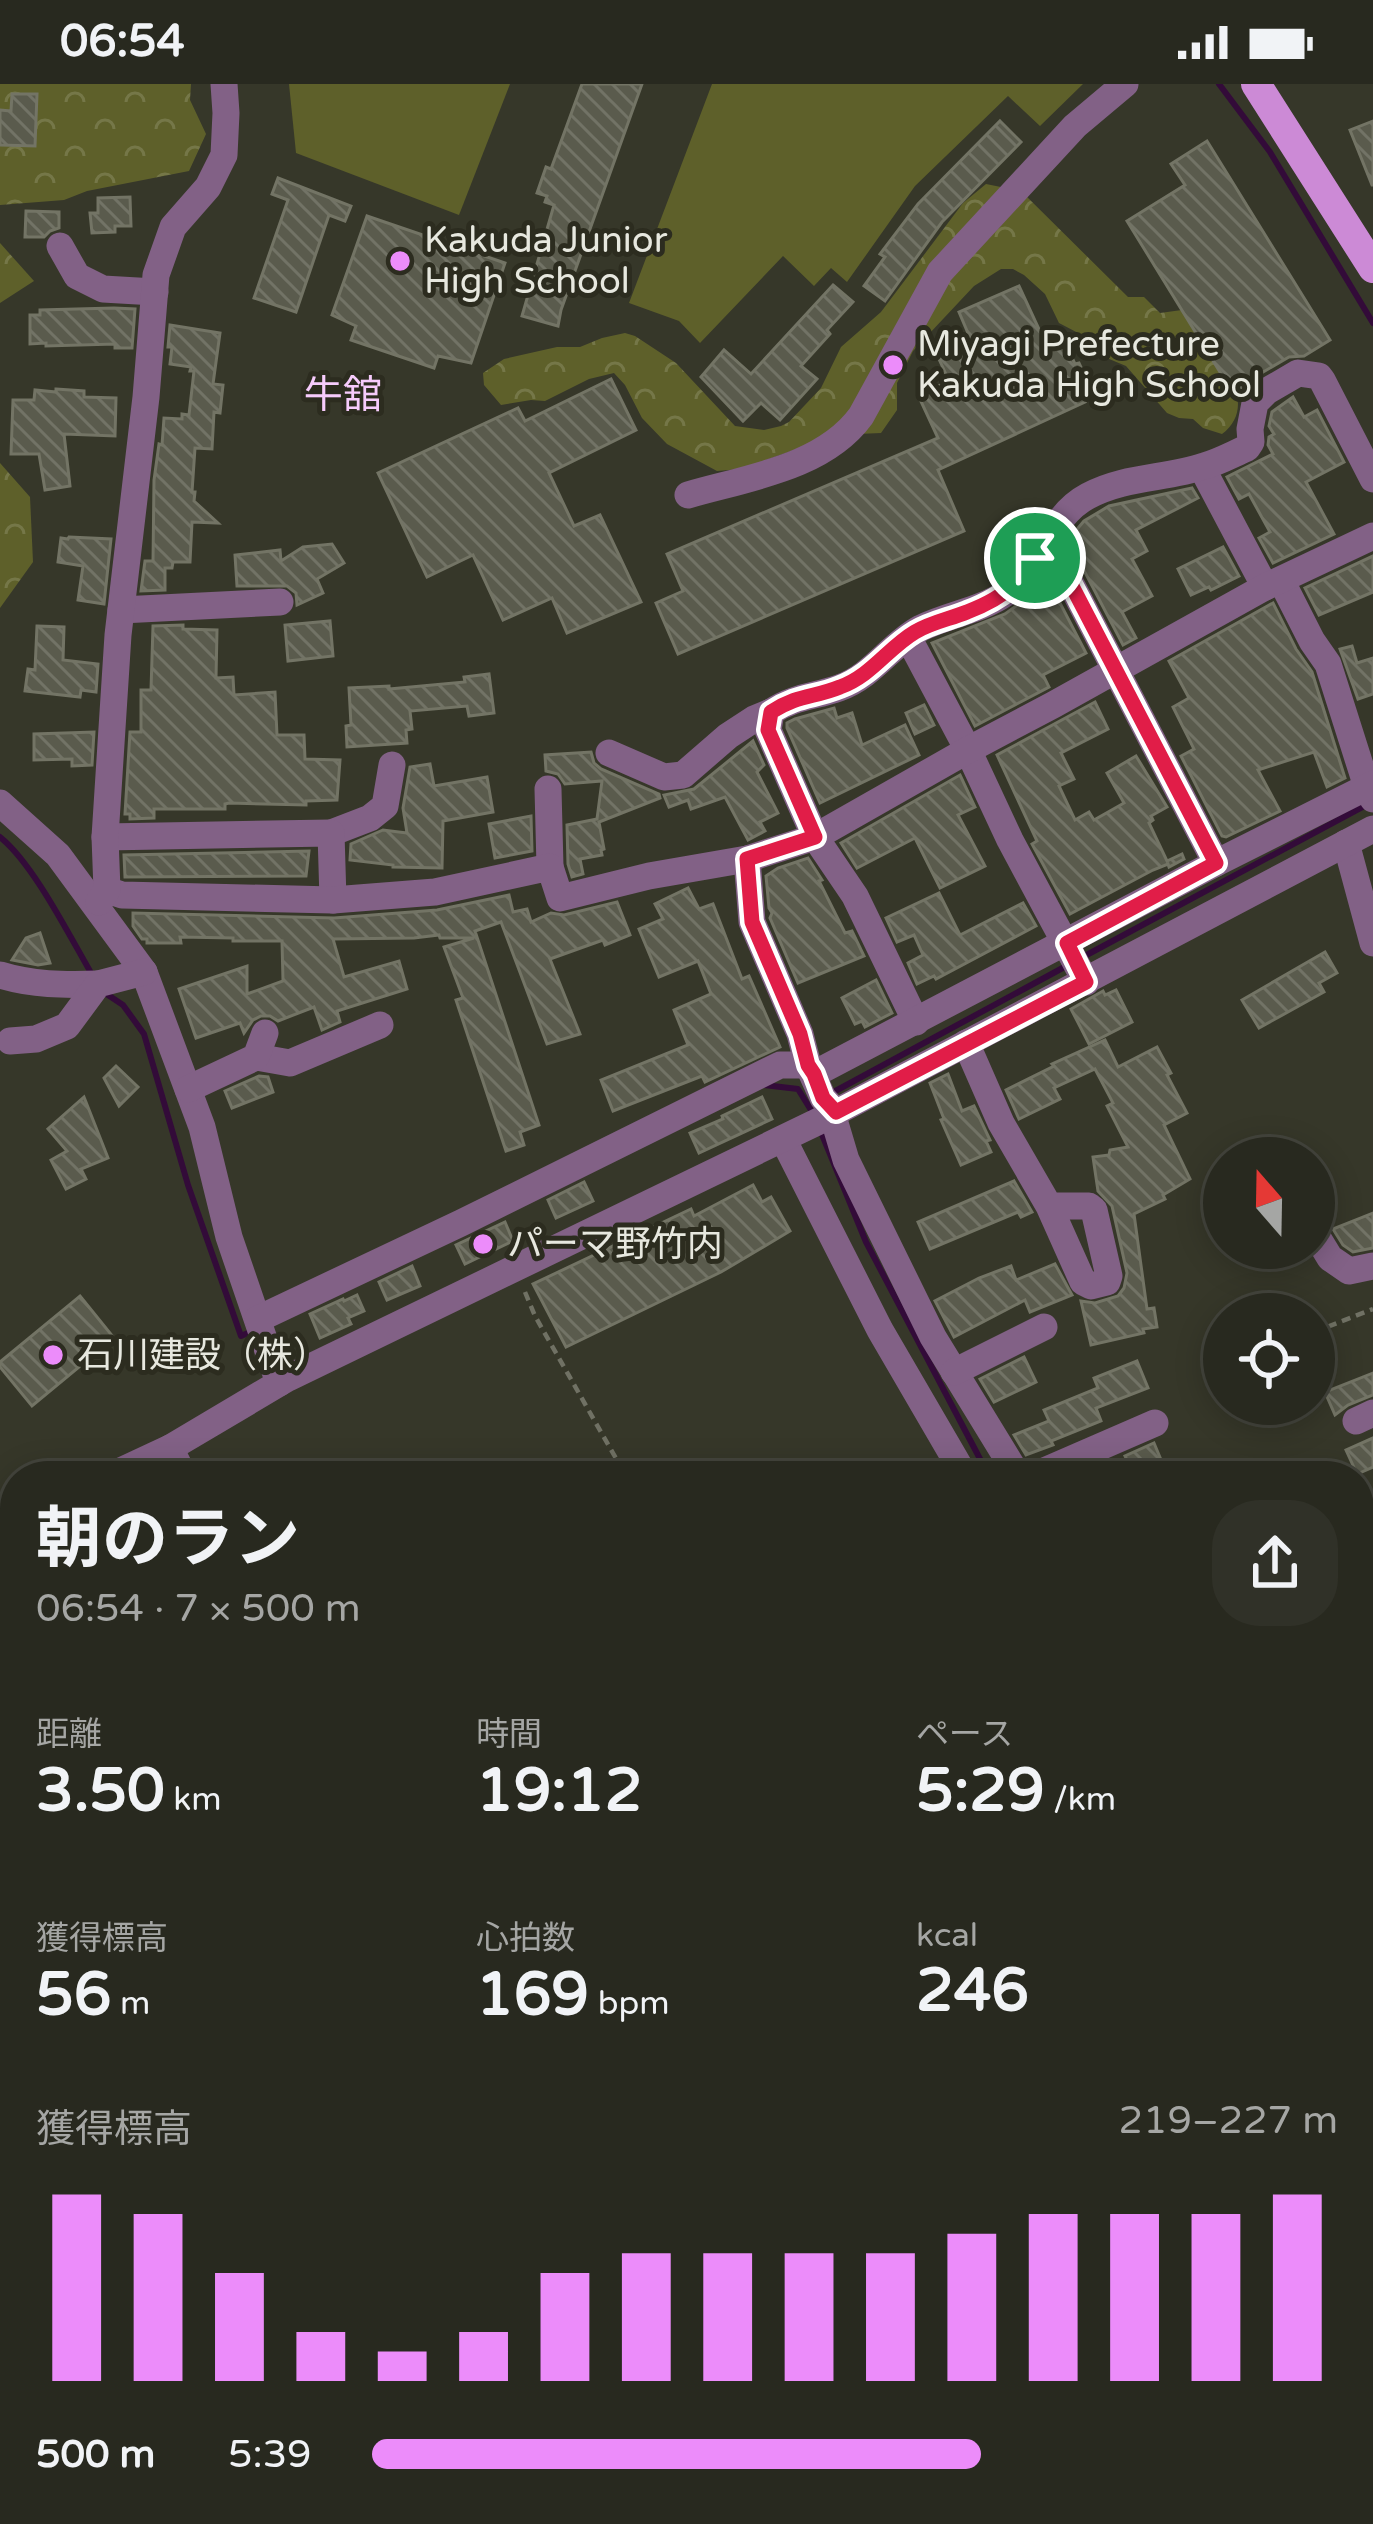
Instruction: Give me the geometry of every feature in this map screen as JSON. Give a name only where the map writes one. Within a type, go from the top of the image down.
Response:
[{"type":"main road","points":[[1260,85],[1373,268]]},
{"type":"street","points":[[102,898],[121,610],[156,275],[173,227],[208,187],[224,155],[224,84]]},
{"type":"street","points":[[688,495],[799,462],[848,434],[940,272],[1075,126],[1125,84]]},
{"type":"street","points":[[60,246],[77,276],[103,290],[155,292]]},
{"type":"street","points":[[609,753],[664,777],[683,775],[728,736],[798,697],[842,687],[868,673],[908,637],[932,623],[964,614],[1009,591],[1023,578],[1070,507],[1089,495],[1132,480],[1202,467],[1250,446],[1255,403],[1298,373],[1322,380],[1373,479]]},
{"type":"street","points":[[258,1319],[780,1065],[811,1070],[916,1022],[1216,863],[1371,790],[1328,664],[1202,467]]},
{"type":"street","points":[[548,789],[550,867],[560,898],[747,859],[815,837],[1273,584],[1373,536]]},
{"type":"street","points":[[1047,538],[1216,863]]},
{"type":"street","points":[[121,610],[280,602]]},
{"type":"street","points":[[908,637],[1086,982]]},
{"type":"street","points":[[771,712],[768,730],[815,837],[855,896],[916,1022]]},
{"type":"street","points":[[106,837],[331,833],[370,818],[385,806],[392,765]]},
{"type":"street","points":[[0,803],[102,898],[144,972],[202,1127],[229,1237],[279,1383]]},
{"type":"street","points":[[142,1461],[279,1383],[834,1113],[1373,829]]},
{"type":"street","points":[[331,833],[333,900]]},
{"type":"street","points":[[1346,843],[1373,943]]},
{"type":"street","points":[[747,859],[752,922],[823,1098],[834,1113],[846,1160],[933,1337],[1009,1461]]},
{"type":"street","points":[[102,898],[333,900],[435,892],[550,867]]},
{"type":"street","points":[[0,975],[53,985],[98,985],[144,972]]},
{"type":"street","points":[[10,1041],[36,1040],[67,1026],[98,985]]},
{"type":"street","points":[[188,1089],[261,1045],[290,1063],[380,1025]]},
{"type":"street","points":[[965,1043],[1001,1123],[1049,1206]]},
{"type":"street","points":[[782,1138],[880,1330],[956,1461]]},
{"type":"street","points":[[1335,1261],[1349,1271],[1373,1266]]},
{"type":"street","points":[[954,1372],[1044,1327]]},
{"type":"street","points":[[1068,1461],[1155,1423]]},
{"type":"street","points":[[170,1448],[176,1461]]},
{"type":"path","points":[[514,1267],[535,1316],[617,1461]]},
{"type":"path","points":[[1335,1324],[1373,1309]]},
{"type":"green space","points":[[0,84],[191,84],[190,100],[206,134],[189,171],[64,200],[0,205]]},
{"type":"green space","points":[[289,84],[510,84],[459,215],[296,153]]},
{"type":"green space","points":[[712,84],[1083,84],[1040,126],[1008,96],[915,186],[847,282],[831,268],[814,286],[783,256],[700,343],[679,321],[629,303]]},
{"type":"green space","points":[[986,184],[1021,191],[1128,297],[1144,297],[1160,313],[1182,310],[1233,383],[1237,411],[1228,429],[1222,434],[1193,419],[1167,413],[1126,366],[1102,356],[1082,335],[1059,323],[1045,294],[1013,269],[1001,269],[974,286],[913,351],[897,383],[897,410],[881,433],[819,441],[741,469],[717,471],[667,444],[642,418],[614,373],[589,379],[545,401],[501,405],[484,385],[483,373],[504,359],[580,347],[625,333],[676,363],[735,426],[764,430],[781,426],[821,388],[841,347],[881,312],[963,203]]},
{"type":"green space","points":[[0,243],[34,281],[0,303]]},
{"type":"green space","points":[[0,463],[30,497],[33,562],[0,608]]},
{"type":"building","points":[[582,84],[642,84],[558,326],[522,316],[554,205],[537,193],[546,167],[551,169]]},
{"type":"building","points":[[12,94],[37,94],[35,146],[0,145],[0,110],[11,111]]},
{"type":"building","points":[[1000,121],[1021,142],[942,222],[885,301],[864,286],[885,257],[880,254],[918,204]]},
{"type":"building","points":[[1373,121],[1373,185],[1372,185],[1350,130]]},
{"type":"building","points":[[1207,141],[1330,340],[1258,375],[1236,398],[1127,221],[1185,185],[1171,164]]},
{"type":"building","points":[[278,178],[351,206],[345,221],[329,215],[296,312],[254,298],[288,200],[272,194]]},
{"type":"building","points":[[130,197],[131,226],[92,233],[90,213],[98,213],[98,198]]},
{"type":"building","points":[[26,211],[59,212],[59,228],[44,237],[25,237]]},
{"type":"building","points":[[367,216],[505,263],[471,363],[438,356],[434,368],[351,340],[356,326],[332,315]]},
{"type":"building","points":[[833,285],[853,302],[801,366],[817,379],[780,420],[761,403],[743,421],[701,377],[724,350],[751,374]]},
{"type":"building","points":[[1019,286],[1043,338],[1062,336],[1075,364],[1079,363],[1090,387],[1080,391],[1085,402],[938,470],[964,531],[678,654],[656,603],[683,591],[667,554],[938,438],[918,395],[949,381],[939,359],[973,345],[959,312]]},
{"type":"building","points":[[135,309],[132,348],[30,344],[30,315],[40,315],[40,310]]},
{"type":"building","points":[[170,325],[220,333],[213,384],[223,385],[220,413],[214,412],[212,449],[195,448],[192,492],[194,501],[218,523],[192,522],[190,562],[173,562],[172,568],[165,568],[165,590],[141,591],[145,561],[153,561],[154,480],[164,418],[189,415],[194,371],[170,364]]},
{"type":"building","points":[[611,379],[636,430],[549,473],[574,526],[600,515],[641,602],[567,633],[552,598],[503,620],[473,555],[427,577],[378,473],[518,408],[525,421]]},
{"type":"building","points":[[35,390],[84,391],[84,397],[116,398],[115,436],[64,434],[70,486],[45,490],[39,454],[11,454],[13,400],[34,400]]},
{"type":"building","points":[[1293,397],[1304,417],[1317,410],[1344,462],[1306,482],[1334,534],[1273,563],[1259,538],[1270,532],[1249,494],[1239,499],[1227,477],[1273,454],[1268,445],[1274,434],[1269,426],[1272,412]]},
{"type":"building","points":[[1192,488],[1198,498],[1136,530],[1147,551],[1132,559],[1152,596],[1122,612],[1136,638],[1123,645],[1068,540],[1084,521],[1109,506]]},
{"type":"building","points":[[61,538],[111,539],[104,604],[78,600],[83,566],[58,562]]},
{"type":"building","points":[[332,544],[344,563],[317,579],[323,593],[297,605],[296,593],[287,586],[237,586],[235,555],[280,550],[281,561],[303,547]]},
{"type":"building","points":[[1223,547],[1239,576],[1191,595],[1178,569]]},
{"type":"building","points":[[1373,556],[1373,592],[1319,615],[1305,588]]},
{"type":"building","points":[[1046,576],[1086,653],[1043,675],[1049,687],[975,726],[932,643],[1005,614],[1030,596]]},
{"type":"building","points":[[1273,603],[1312,672],[1345,778],[1327,787],[1314,752],[1258,770],[1280,811],[1226,837],[1181,756],[1194,749],[1173,707],[1189,698],[1169,661]]},
{"type":"building","points":[[330,621],[333,656],[288,661],[285,625]]},
{"type":"building","points":[[183,625],[183,629],[217,630],[216,678],[233,677],[234,695],[275,692],[277,735],[304,735],[305,759],[340,760],[337,800],[154,809],[154,818],[130,819],[125,814],[130,732],[141,732],[141,690],[151,690],[153,626]]},
{"type":"building","points":[[37,626],[64,627],[63,660],[98,664],[96,692],[81,690],[80,697],[25,691],[28,669],[35,670]]},
{"type":"building","points":[[1352,646],[1357,663],[1373,658],[1373,694],[1358,699],[1340,649]]},
{"type":"building","points":[[489,674],[494,713],[469,716],[467,706],[410,711],[412,729],[406,730],[407,743],[347,747],[349,688],[465,682],[464,677]]},
{"type":"building","points":[[1095,702],[1108,729],[1061,753],[1074,779],[1059,786],[1075,820],[1089,812],[1094,820],[1124,803],[1107,773],[1136,756],[1167,807],[1151,816],[1149,823],[1167,861],[1182,854],[1184,859],[1070,914],[1032,844],[1037,841],[997,755]]},
{"type":"building","points":[[924,705],[934,725],[915,734],[906,713]]},
{"type":"building","points":[[834,708],[837,718],[852,713],[862,745],[905,725],[919,755],[820,803],[787,723]]},
{"type":"building","points":[[94,732],[92,765],[72,766],[72,759],[34,760],[34,734]]},
{"type":"building","points":[[753,741],[764,765],[757,772],[778,813],[760,822],[765,831],[748,840],[725,797],[691,809],[688,800],[669,807],[664,795],[694,789]]},
{"type":"building","points":[[591,752],[601,769],[660,798],[599,822],[602,855],[580,859],[583,874],[572,877],[567,825],[597,819],[602,781],[565,784],[558,774],[546,771],[545,755]]},
{"type":"building","points":[[430,764],[434,786],[487,777],[493,812],[443,821],[442,868],[350,860],[351,844],[383,830],[407,833],[403,808],[410,767]]},
{"type":"building","points":[[960,775],[975,807],[958,815],[985,866],[940,888],[915,838],[857,868],[841,843]]},
{"type":"building","points":[[531,816],[532,851],[495,858],[489,824]]},
{"type":"building","points":[[309,851],[306,876],[125,877],[124,855]]},
{"type":"building","points":[[808,858],[845,933],[852,931],[864,956],[798,983],[770,918],[766,876]]},
{"type":"building","points":[[688,888],[699,909],[713,904],[742,979],[749,976],[780,1047],[705,1082],[702,1076],[613,1111],[601,1080],[688,1045],[674,1010],[711,994],[698,961],[659,977],[639,929],[663,919],[655,904]]},
{"type":"building","points":[[939,893],[960,935],[1023,903],[1036,926],[936,979],[917,984],[908,963],[923,955],[914,935],[897,942],[886,918]]},
{"type":"building","points":[[509,895],[513,912],[527,909],[531,922],[551,913],[564,915],[617,902],[630,935],[550,959],[580,1034],[547,1044],[501,922],[475,931],[539,1125],[520,1132],[524,1145],[506,1151],[456,1000],[463,998],[444,947],[474,938],[333,939],[344,977],[399,961],[407,989],[337,1011],[340,1022],[322,1030],[314,1007],[278,1021],[261,1016],[244,1033],[240,1023],[196,1038],[179,989],[247,966],[247,994],[283,981],[282,941],[180,937],[181,943],[147,943],[133,926],[133,913],[334,918],[437,910]]},
{"type":"building","points":[[40,933],[50,963],[12,960],[26,938]]},
{"type":"building","points":[[1325,952],[1337,973],[1319,983],[1324,992],[1259,1028],[1242,1000]]},
{"type":"building","points":[[876,980],[892,1013],[865,1027],[862,1021],[855,1024],[842,998]]},
{"type":"building","points":[[1116,990],[1132,1022],[1089,1044],[1071,1009],[1103,991],[1105,995]]},
{"type":"building","points":[[1105,1040],[1118,1067],[1157,1047],[1187,1113],[1164,1125],[1190,1179],[1163,1195],[1165,1199],[1134,1214],[1147,1309],[1154,1308],[1157,1327],[1091,1345],[1081,1301],[1095,1303],[1118,1296],[1127,1273],[1112,1206],[1098,1191],[1093,1157],[1128,1147],[1095,1069],[1054,1088],[1060,1099],[1019,1119],[1006,1090]]},
{"type":"building","points":[[116,1066],[138,1087],[119,1106],[104,1078]]},
{"type":"building","points":[[948,1074],[962,1111],[974,1106],[990,1140],[986,1141],[991,1152],[961,1165],[930,1083]]},
{"type":"building","points":[[259,1076],[268,1077],[273,1092],[232,1108],[225,1091]]},
{"type":"building","points":[[84,1097],[108,1158],[81,1169],[86,1179],[66,1189],[51,1160],[67,1151],[48,1129]]},
{"type":"building","points":[[762,1097],[772,1119],[699,1153],[690,1133]]},
{"type":"building","points":[[1014,1181],[1032,1212],[1021,1217],[1018,1212],[930,1249],[918,1222]]},
{"type":"building","points":[[584,1182],[593,1201],[556,1218],[548,1200]]},
{"type":"building","points":[[753,1185],[762,1202],[771,1197],[790,1231],[721,1272],[566,1347],[533,1284],[691,1209],[694,1216]]},
{"type":"building","points":[[1373,1213],[1373,1248],[1353,1252],[1343,1245],[1335,1228]]},
{"type":"building","points":[[505,1222],[513,1241],[465,1264],[456,1245]]},
{"type":"building","points":[[1055,1264],[1072,1295],[1030,1312],[1025,1300],[954,1337],[935,1301],[1011,1266],[1016,1280]]},
{"type":"building","points":[[412,1266],[420,1286],[387,1300],[379,1282]]},
{"type":"building","points":[[357,1295],[364,1311],[348,1318],[351,1324],[320,1338],[310,1314]]},
{"type":"building","points":[[80,1296],[114,1338],[32,1406],[0,1362]]},
{"type":"building","points":[[1024,1357],[1036,1382],[994,1402],[980,1379]]},
{"type":"building","points":[[1137,1361],[1148,1388],[1096,1408],[1101,1421],[1026,1455],[1014,1435],[1049,1421],[1044,1410],[1098,1388],[1094,1378]]},
{"type":"building","points":[[1373,1373],[1373,1395],[1335,1415],[1335,1388]]},
{"type":"building","points":[[1373,1438],[1373,1461],[1351,1461],[1346,1450]]},
{"type":"building","points":[[1154,1443],[1162,1461],[1125,1461],[1125,1456]]},
{"type":"waterway","points":[[1219,84],[1270,152],[1373,323]]},
{"type":"waterway","points":[[1081,958],[1366,805]]},
{"type":"waterway","points":[[0,837],[39,883],[94,978]]},
{"type":"waterway","points":[[828,1095],[1070,964]]},
{"type":"waterway","points":[[105,993],[123,1005],[144,1034],[188,1185],[241,1336],[255,1330]]},
{"type":"waterway","points":[[764,1085],[798,1089],[814,1115]]},
{"type":"waterway","points":[[821,1132],[866,1242],[981,1461]]},
{"type":"place","name":"Kakuda Junior High School","points":[[400,261]]},
{"type":"place","name":"Miyagi Prefecture Kakuda High School","points":[[893,365]]},
{"type":"place","name":"パーマ野竹内","points":[[483,1244]]},
{"type":"place","name":"石川建設（株）","points":[[53,1355]]},
{"type":"district","name":"牛舘","points":[[343,395]]},
{"type":"route","points":[[1047,538],[1216,863],[1067,943],[1086,982],[836,1112],[823,1098],[808,1065],[800,1034],[752,922],[747,859],[815,837],[768,730],[771,712],[798,697],[842,687],[868,673],[919,629],[964,614],[1009,591],[1035,558],[1047,538]]}]
